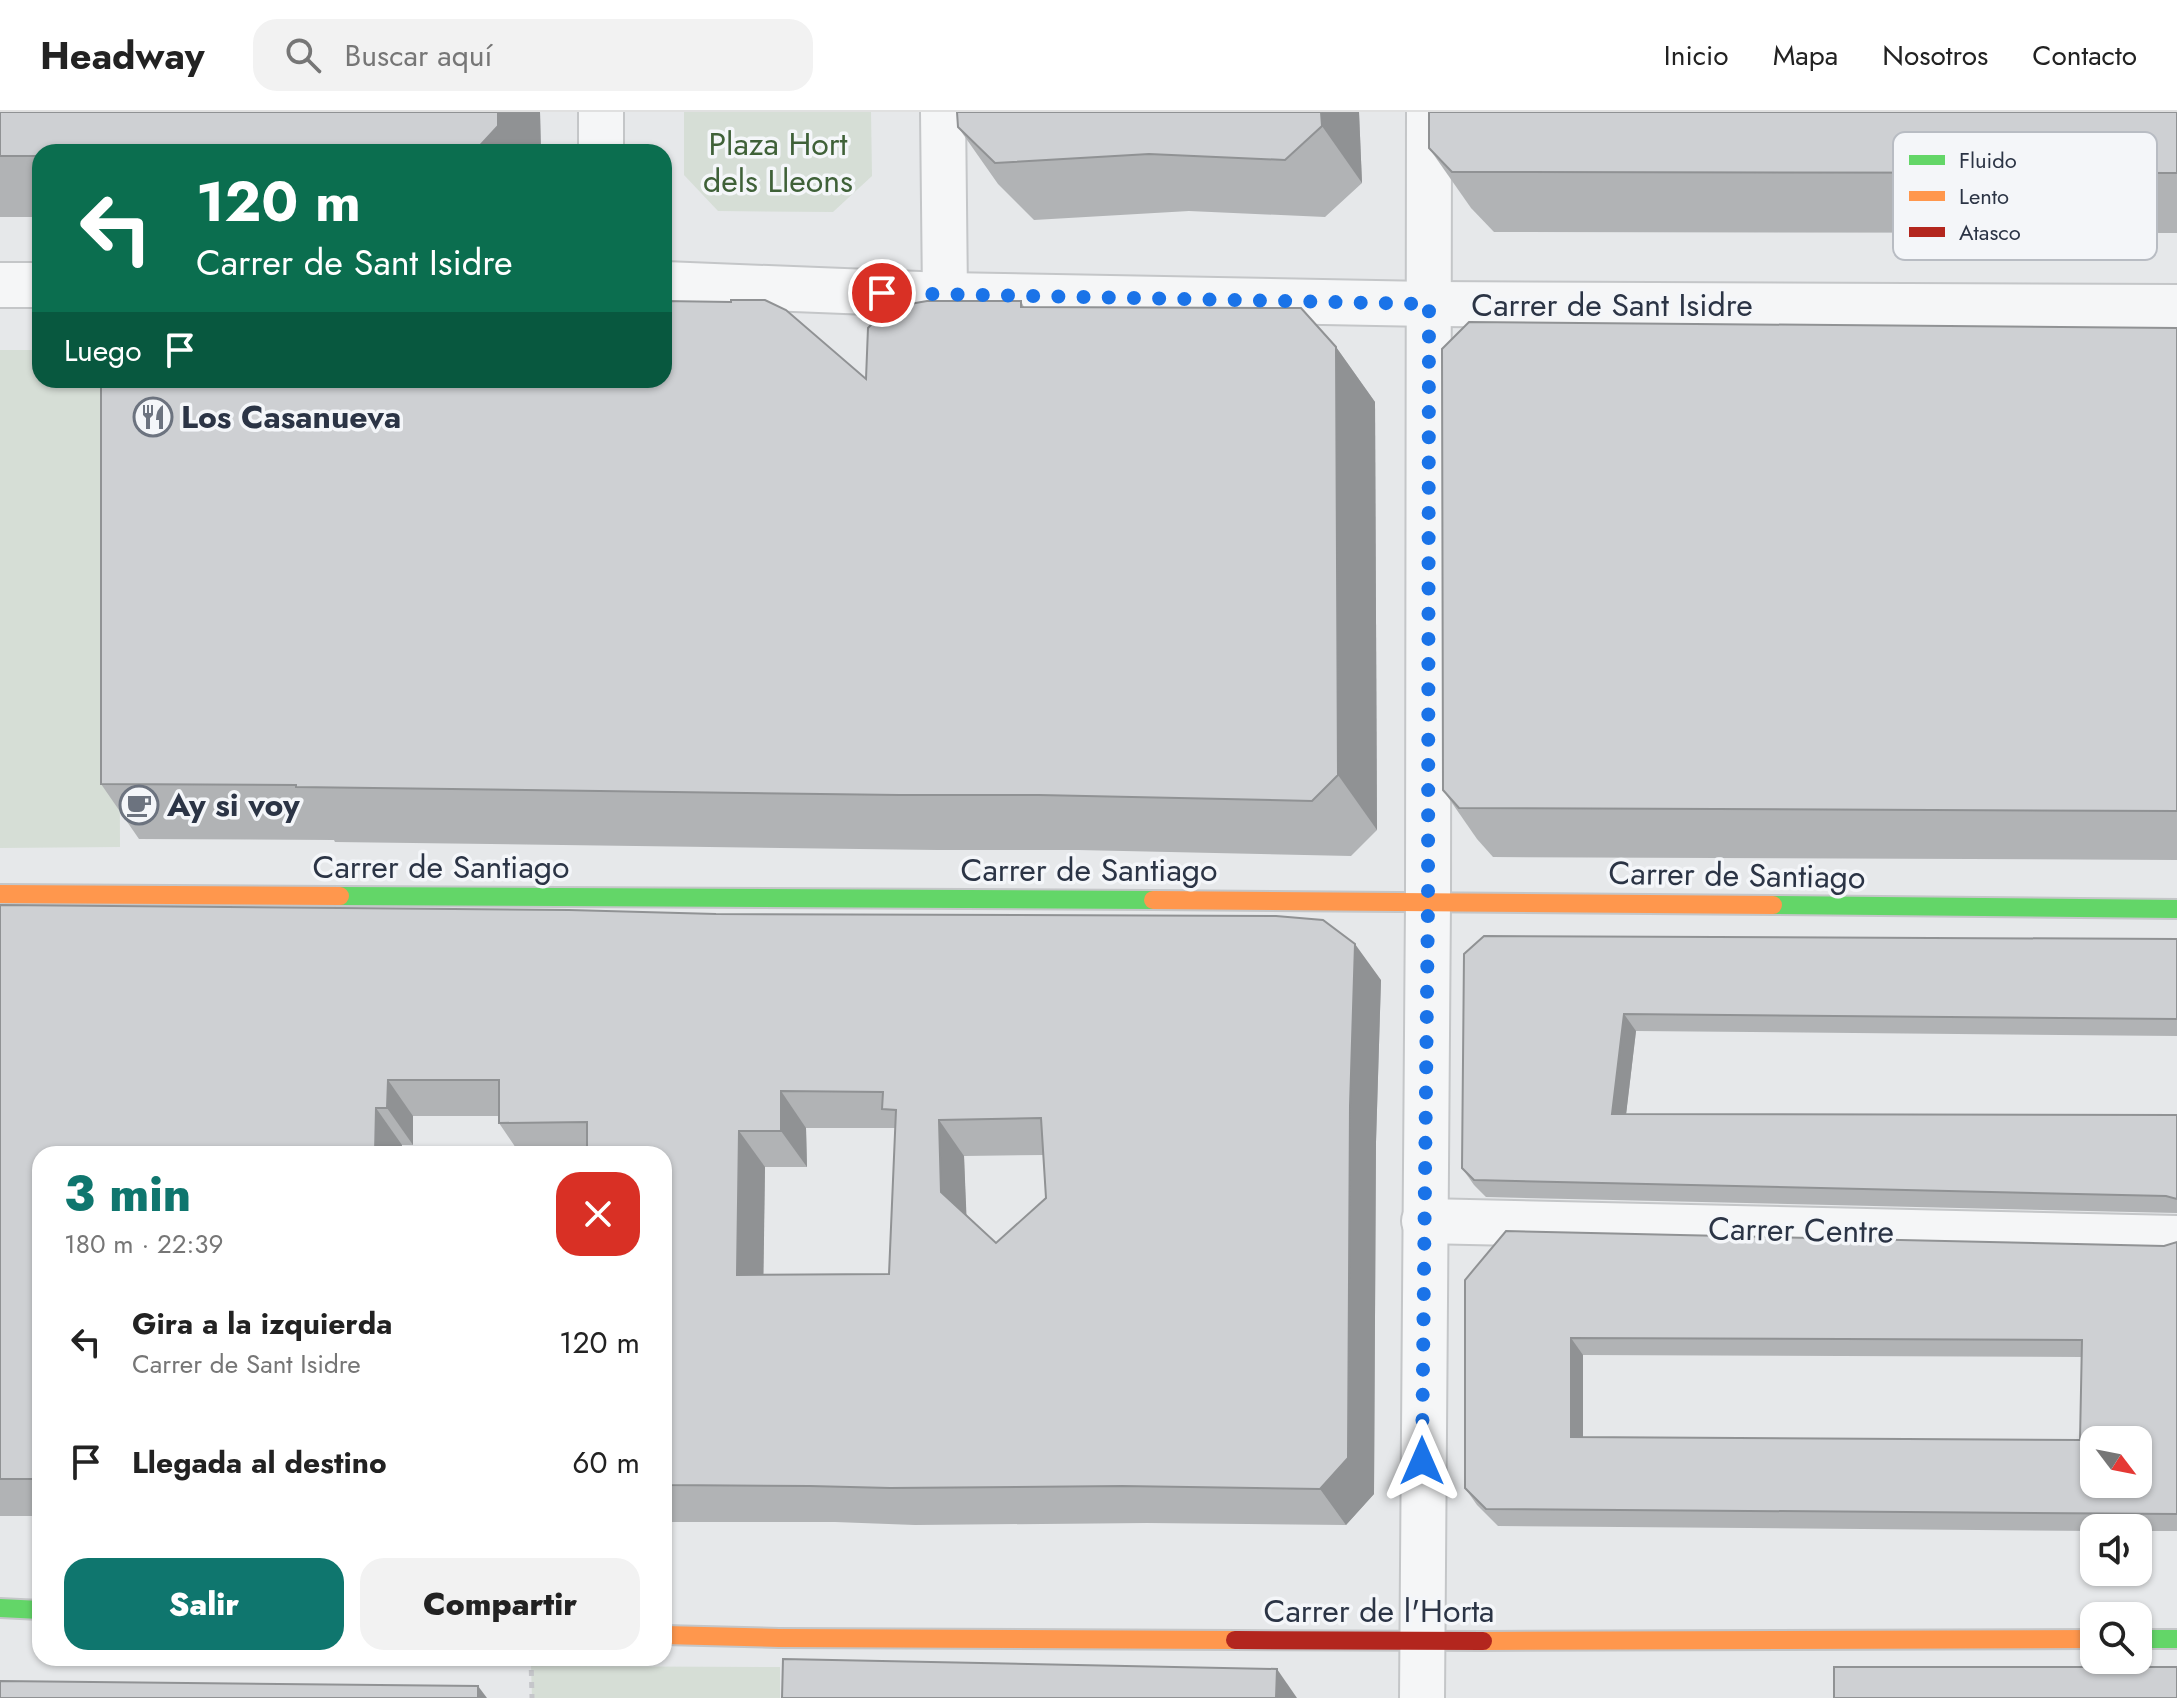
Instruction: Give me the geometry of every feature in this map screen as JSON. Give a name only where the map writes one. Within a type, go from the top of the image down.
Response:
[{"type":"street","points":[[601,112],[601,144]]},
{"type":"street","points":[[943,112],[945,295]]},
{"type":"street","points":[[1422,1698],[1428,902],[1429,112]]},
{"type":"street","name":"Carrer de Sant Isidre","points":[[672,284],[945,295],[1429,304],[2177,307]]},
{"type":"street","points":[[0,285],[32,285]]},
{"type":"street","name":"Carrer de Santiago","points":[[0,894],[2177,909]]},
{"type":"street","name":"Carrer Centre","points":[[1424,1221],[2177,1238]]},
{"type":"street","points":[[0,1608],[32,1610]]},
{"type":"street","name":"Carrer de l'Horta","points":[[672,1635],[1421,1641],[2080,1639]]},
{"type":"street","points":[[2152,1639],[2177,1639]]},
{"type":"path","points":[[531,1666],[532,1698]]},
{"type":"green space","name":"Plaza Hort dels Lleons","points":[[684,112],[871,112],[872,176],[833,212],[718,211],[684,175]]},
{"type":"green space","points":[[0,350],[32,350],[32,388],[118,388],[120,847],[0,848]]},
{"type":"green space","points":[[531,1666],[780,1667],[780,1698],[532,1698]]},
{"type":"building","points":[[0,112],[498,112],[498,126],[481,144],[32,144],[32,156],[0,156]]},
{"type":"building","points":[[957,112],[1321,112],[1322,126],[1285,160],[1149,154],[995,163],[958,127]]},
{"type":"building","points":[[1429,112],[2177,112],[2177,173],[2157,173],[2157,132],[1893,132],[1893,173],[1452,172],[1429,148]]},
{"type":"building","points":[[765,300],[786,310],[866,379],[868,328],[887,308],[927,301],[1021,301],[1021,307],[1301,308],[1336,347],[1338,775],[1312,801],[101,784],[101,388],[672,388],[672,301]]},
{"type":"building","points":[[1469,322],[2177,328],[2177,811],[1459,808],[1443,790],[1442,349]]},
{"type":"building","points":[[0,905],[716,914],[1276,916],[1323,920],[1355,944],[1350,1106],[1348,1458],[1320,1489],[672,1485],[672,1146],[587,1146],[587,1122],[499,1123],[499,1080],[388,1080],[387,1108],[376,1108],[375,1146],[32,1146],[32,1479],[0,1479]],"holes":[[[781,1091],[883,1092],[882,1109],[896,1110],[889,1274],[737,1275],[739,1131],[781,1131]],[[1041,1118],[1046,1198],[996,1243],[941,1192],[939,1120]]]},
{"type":"building","points":[[1484,936],[2177,939],[2177,1019],[1624,1014],[1612,1114],[2177,1115],[2177,1199],[2166,1196],[1474,1180],[1462,1168],[1464,954]]},
{"type":"building","points":[[1506,1231],[2164,1246],[2177,1242],[2177,1514],[1486,1509],[1465,1488],[1465,1280]],"holes":[[[1571,1338],[2082,1340],[2080,1426],[2152,1426],[2152,1498],[2080,1498],[2080,1440],[1571,1437]]]},
{"type":"building","points":[[783,1659],[1277,1669],[1276,1698],[782,1698]]},
{"type":"building","points":[[1834,1667],[2080,1667],[2080,1674],[2152,1674],[2152,1667],[2177,1667],[2177,1698],[1834,1698]]},
{"type":"building","points":[[0,1681],[478,1686],[478,1698],[0,1698]]},
{"type":"traffic: fast","points":[[340,896],[1153,900]]},
{"type":"traffic: fast","points":[[1773,905],[2177,909]]},
{"type":"traffic: fast","points":[[0,1608],[32,1610]]},
{"type":"traffic: fast","points":[[2152,1639],[2177,1639]]},
{"type":"traffic: slow","points":[[0,894],[340,896]]},
{"type":"traffic: slow","points":[[1153,900],[1773,905]]},
{"type":"traffic: slow","points":[[672,1635],[1235,1640]]},
{"type":"traffic: slow","points":[[1483,1641],[2080,1639]]},
{"type":"traffic: jam","points":[[1235,1640],[1483,1641]]},
{"type":"place","name":"Los Casanueva","points":[[153,417]]},
{"type":"place","name":"Ay si voy","points":[[139,805]]},
{"type":"route","points":[[882,293],[1429,304],[1428,902],[1422,1461]]}]
